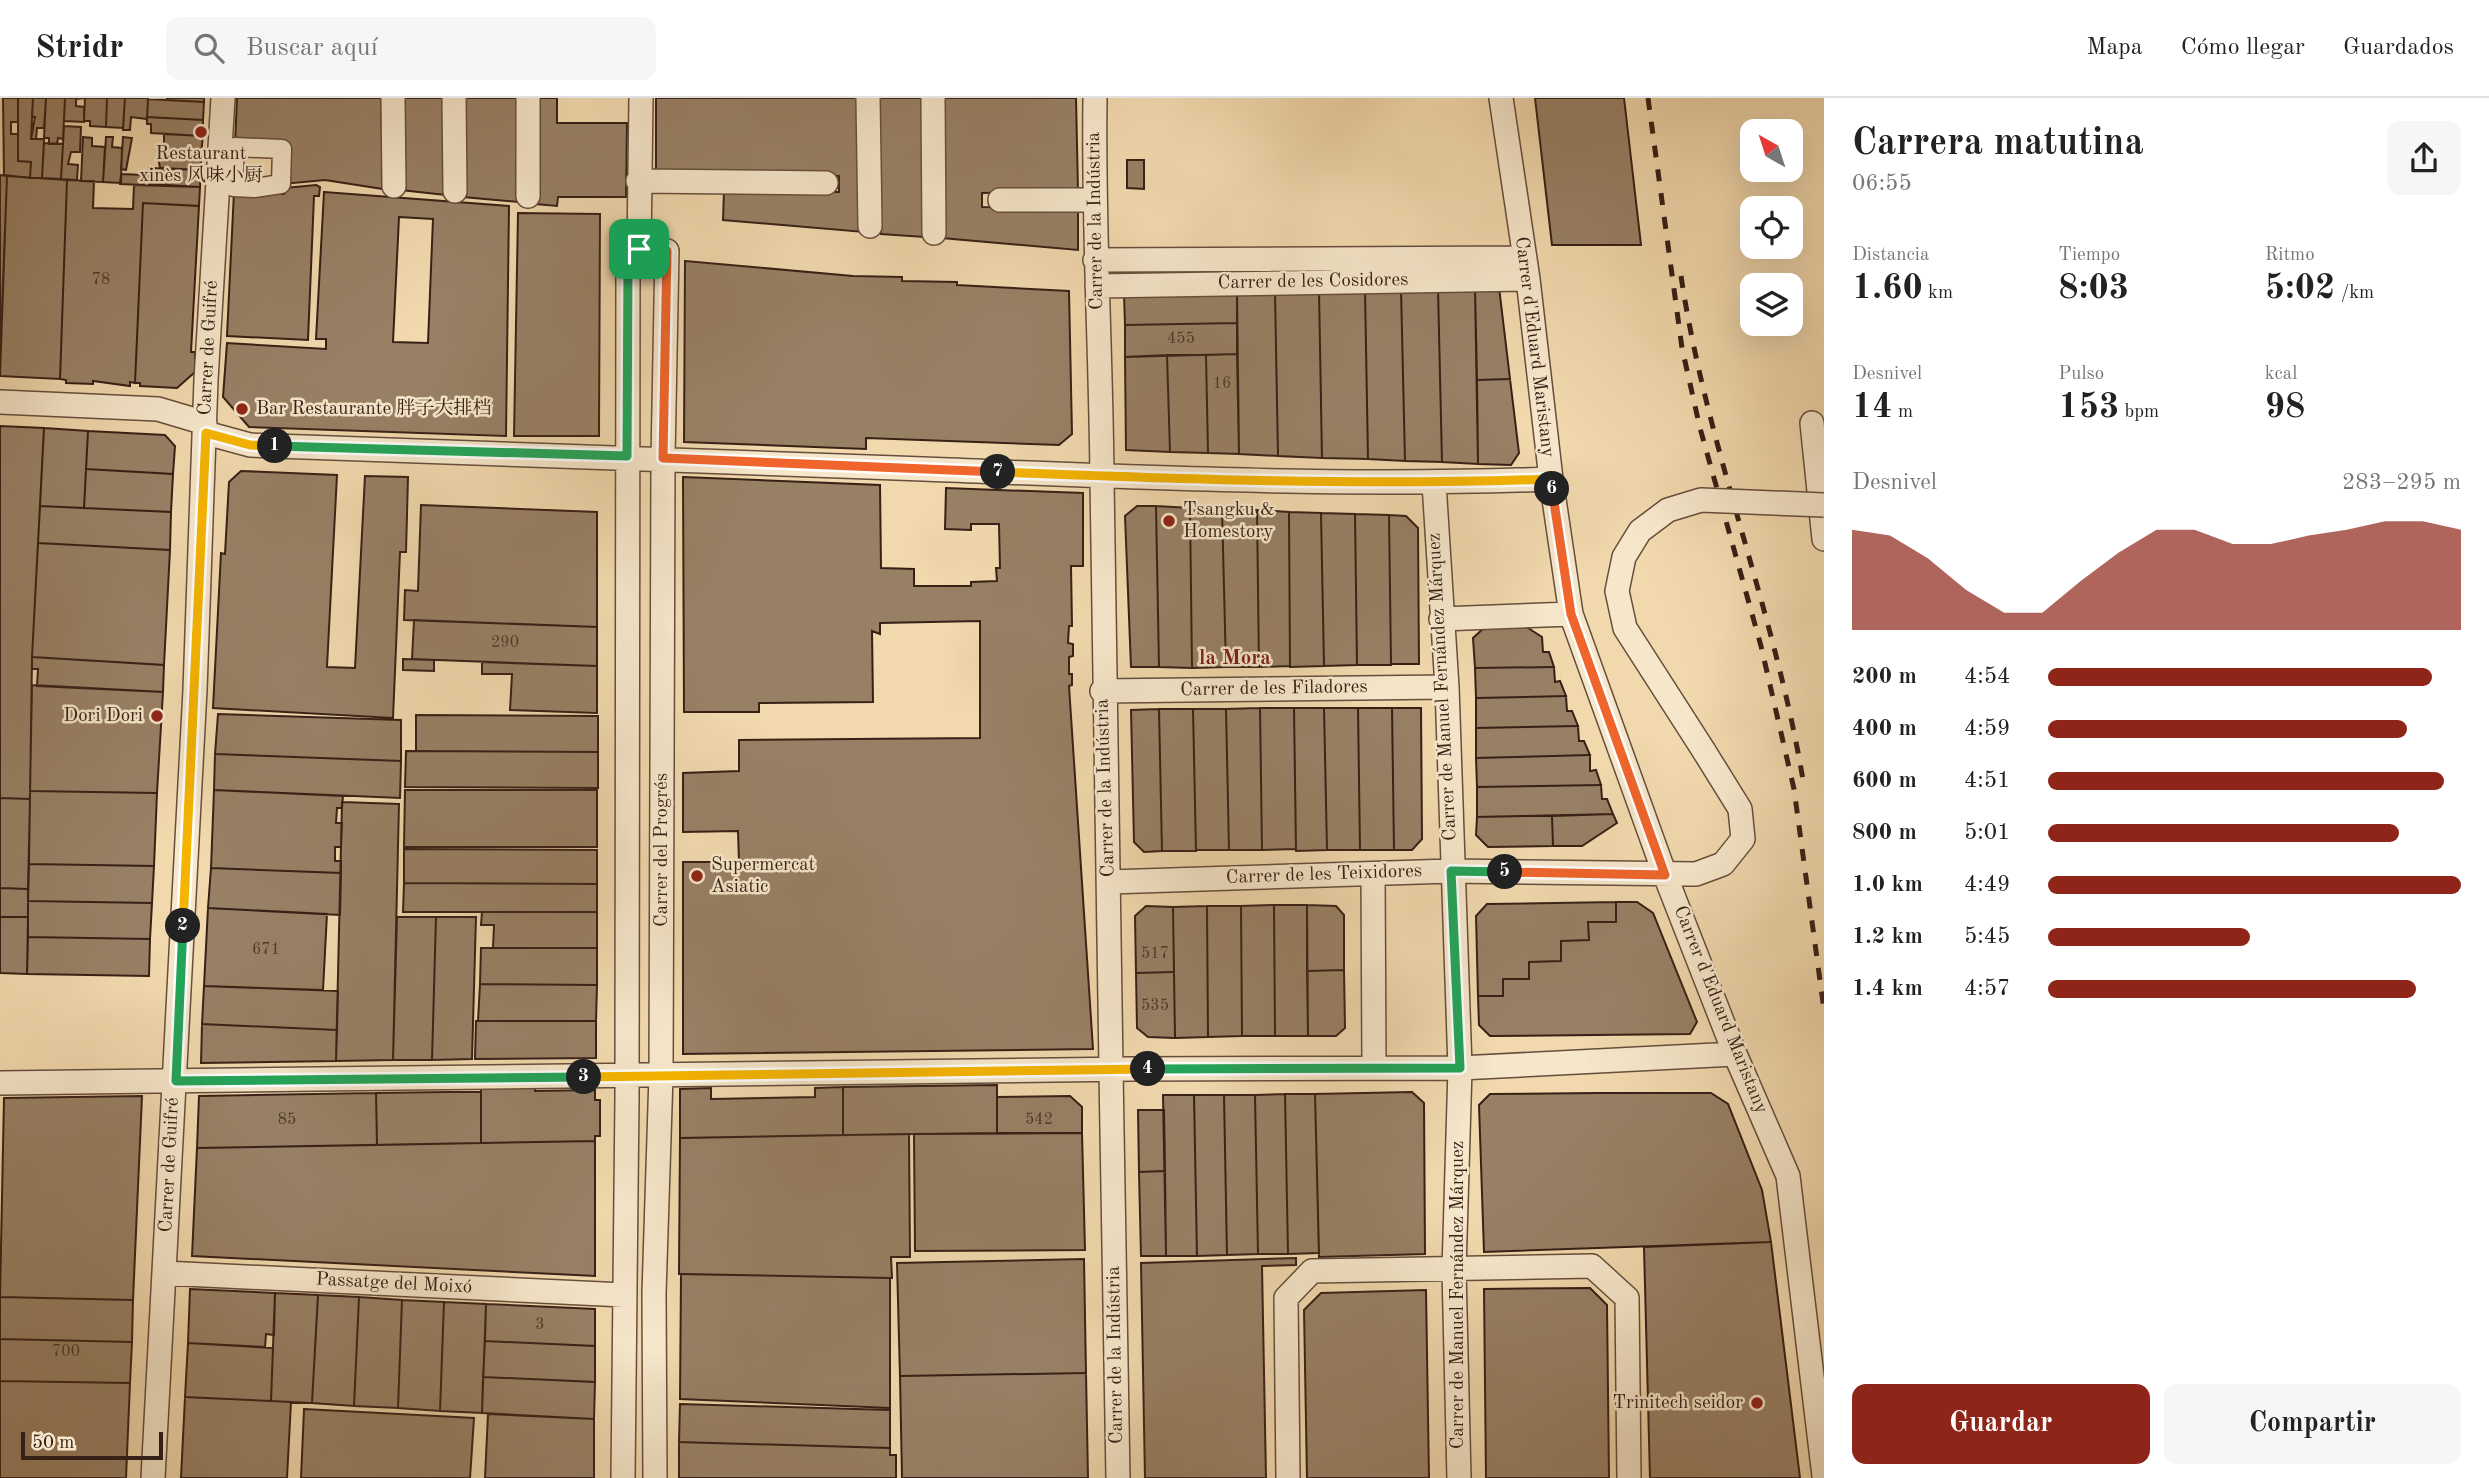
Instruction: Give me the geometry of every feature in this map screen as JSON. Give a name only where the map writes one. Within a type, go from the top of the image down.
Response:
[{"type":"street","name":"Carrer de Guifré","points":[[153,1478],[176,1081],[223,98]]},
{"type":"street","points":[[393,98],[394,186]]},
{"type":"street","points":[[454,98],[455,191]]},
{"type":"street","points":[[528,98],[528,196]]},
{"type":"street","name":"Carrer del Progrés","points":[[623,1478],[628,262],[639,249],[641,98]]},
{"type":"street","points":[[868,98],[870,226]]},
{"type":"street","points":[[933,98],[934,233]]},
{"type":"street","name":"Carrer de la Indústria","points":[[1095,98],[1095,260],[1102,477],[1102,691],[1109,882],[1118,1478]]},
{"type":"street","name":"Carrer d'Eduard Maristany","points":[[1501,98],[1571,614],[1665,875],[1735,1054],[1788,1176],[1824,1476]]},
{"type":"street","points":[[638,181],[826,183]]},
{"type":"street","points":[[1000,200],[1094,200]]},
{"type":"street","name":"Carrer del Progrés","points":[[639,249],[667,251],[663,458],[661,1076],[654,1293],[655,1478]]},
{"type":"street","name":"Carrer de les Cosidores","points":[[1095,260],[1526,269]]},
{"type":"street","name":"Carrer de les Cosidores","points":[[1097,286],[1526,269]]},
{"type":"street","points":[[0,402],[158,408],[250,445],[627,456],[1102,477],[1434,483],[1551,479]]},
{"type":"street","points":[[1812,422],[1824,539]]},
{"type":"street","name":"Carrer de Manuel Fernández Márquez","points":[[1434,483],[1447,687],[1451,871],[1460,1068],[1454,1270],[1458,1478]]},
{"type":"street","name":"Carrer de les Teixidores","points":[[1109,882],[1451,871],[1665,875],[1696,874],[1723,864],[1743,839],[1740,809],[1625,628],[1617,591],[1624,557],[1640,531],[1668,509],[1701,500],[1824,505]]},
{"type":"street","points":[[1441,619],[1571,614]]},
{"type":"street","name":"Carrer de les Filadores","points":[[1102,691],[1447,687]]},
{"type":"street","points":[[1373,874],[1374,1067]]},
{"type":"street","points":[[0,1083],[1112,1069],[1460,1068],[1735,1054]]},
{"type":"street","points":[[1288,1478],[1286,1298],[1312,1271],[1592,1266],[1627,1298],[1629,1478]]},
{"type":"street","name":"Passatge del Moixó","points":[[164,1273],[624,1295]]},
{"type":"building","points":[[3,98],[18,98],[18,122],[11,122],[11,134],[18,134],[18,161],[31,162],[30,178],[4,175]]},
{"type":"building","points":[[18,98],[33,98],[31,139],[44,139],[42,178],[30,178],[31,162],[18,161]]},
{"type":"building","points":[[33,98],[46,98],[44,128],[37,128],[36,139],[31,139],[35,117],[32,116]]},
{"type":"building","points":[[46,98],[65,98],[63,139],[58,138],[57,144],[49,144],[49,138],[44,138]]},
{"type":"building","points":[[65,98],[85,98],[76,99],[76,106],[84,107],[84,122],[64,121]]},
{"type":"building","points":[[85,98],[107,98],[106,127],[90,126],[90,121],[84,121]]},
{"type":"building","points":[[107,98],[125,98],[123,128],[106,127]]},
{"type":"building","points":[[125,98],[148,98],[147,119],[131,117],[130,130],[123,130]]},
{"type":"building","points":[[204,98],[204,102],[167,100]]},
{"type":"building","points":[[237,98],[381,98],[383,189],[325,180],[283,184],[282,148],[235,146]]},
{"type":"building","points":[[398,98],[443,98],[445,195],[401,190]]},
{"type":"building","points":[[455,98],[518,98],[518,202],[463,197]]},
{"type":"building","points":[[534,98],[557,98],[557,123],[627,123],[626,197],[558,197],[557,206],[536,204]]},
{"type":"building","points":[[656,98],[860,98],[864,232],[723,220],[724,191],[839,192],[839,176],[656,175]]},
{"type":"building","points":[[878,98],[923,98],[924,237],[881,234]]},
{"type":"building","points":[[940,98],[1076,98],[1078,191],[982,193],[982,207],[1078,208],[1078,250],[942,238]]},
{"type":"building","points":[[1535,98],[1624,98],[1641,245],[1552,245]]},
{"type":"building","points":[[148,99],[204,102],[203,120],[147,117]]},
{"type":"building","points":[[147,117],[203,120],[203,136],[151,133],[151,124],[147,124]]},
{"type":"building","points":[[64,126],[81,127],[80,152],[71,152],[68,164],[78,165],[77,180],[61,179]]},
{"type":"building","points":[[164,134],[203,136],[201,154],[164,152]]},
{"type":"building","points":[[83,137],[92,138],[92,146],[105,147],[103,182],[81,181]]},
{"type":"building","points":[[106,137],[113,137],[112,147],[122,148],[121,183],[103,182]]},
{"type":"building","points":[[123,137],[132,138],[126,170],[121,169]]},
{"type":"building","points":[[44,143],[63,144],[61,179],[42,178]]},
{"type":"building","points":[[157,151],[201,154],[201,170],[160,168]]},
{"type":"building","points":[[1127,160],[1144,160],[1144,189],[1127,188]]},
{"type":"building","points":[[149,168],[201,170],[200,187],[149,184]]},
{"type":"building","points":[[121,174],[144,175],[144,185],[120,184]]},
{"type":"building","points":[[0,175],[7,176],[0,363]]},
{"type":"building","points":[[7,176],[67,180],[60,379],[0,376]]},
{"type":"building","points":[[67,180],[94,181],[93,208],[133,209],[134,185],[200,187],[199,206],[143,203],[135,383],[130,382],[130,386],[93,381],[93,384],[66,383],[66,380],[60,379]]},
{"type":"building","points":[[316,185],[320,187],[319,196],[314,196],[308,340],[227,336],[234,192],[284,194],[285,188]]},
{"type":"building","points":[[324,192],[509,206],[506,436],[249,427],[223,397],[227,343],[326,349],[326,339],[316,339]],"holes":[[[399,217],[433,219],[428,343],[393,342]]]},
{"type":"building","points":[[143,203],[199,206],[191,352],[195,352],[195,372],[177,388],[140,386],[140,383],[135,383]]},
{"type":"building","points":[[518,213],[600,214],[599,436],[514,436]]},
{"type":"building","points":[[685,261],[853,276],[902,277],[902,281],[957,282],[957,285],[1069,291],[1072,434],[1059,445],[866,438],[866,449],[684,442]]},
{"type":"building","points":[[1499,287],[1510,379],[1477,380],[1475,288]]},
{"type":"building","points":[[1475,288],[1478,464],[1442,462],[1438,289]]},
{"type":"building","points":[[1401,289],[1438,289],[1442,462],[1405,461]]},
{"type":"building","points":[[1401,289],[1405,461],[1368,459],[1365,290]]},
{"type":"building","points":[[1365,290],[1368,459],[1322,458],[1319,291]]},
{"type":"building","points":[[1319,291],[1322,458],[1278,456],[1275,292]]},
{"type":"building","points":[[1275,292],[1278,456],[1239,454],[1237,293]]},
{"type":"building","points":[[1237,293],[1237,323],[1125,325],[1124,295]]},
{"type":"building","points":[[1237,323],[1237,354],[1125,357],[1125,325]]},
{"type":"building","points":[[1237,354],[1239,454],[1208,453],[1206,355]]},
{"type":"building","points":[[1167,355],[1170,452],[1126,450],[1125,357]]},
{"type":"building","points":[[1167,355],[1206,355],[1208,453],[1170,452]]},
{"type":"building","points":[[1510,379],[1519,453],[1511,465],[1478,464],[1477,380]]},
{"type":"building","points":[[0,426],[44,428],[32,657],[30,799],[0,798]]},
{"type":"building","points":[[44,428],[88,431],[84,508],[40,506]]},
{"type":"building","points":[[88,431],[165,435],[175,446],[173,474],[86,469]]},
{"type":"building","points":[[86,469],[173,474],[171,512],[84,508]]},
{"type":"building","points":[[241,471],[337,475],[327,667],[355,668],[365,476],[408,477],[406,552],[400,552],[393,718],[213,708],[221,553],[225,554],[229,482]]},
{"type":"building","points":[[683,477],[880,485],[881,568],[914,569],[914,586],[971,586],[971,582],[997,581],[996,568],[1000,568],[999,524],[971,524],[971,530],[945,529],[946,488],[1083,493],[1083,566],[1071,566],[1072,626],[1069,626],[1068,643],[1073,644],[1073,656],[1069,657],[1072,685],[1069,686],[1093,1049],[683,1054],[683,862],[739,862],[738,831],[683,832],[683,773],[739,771],[739,740],[980,738],[980,621],[880,623],[880,634],[872,631],[873,702],[759,703],[759,712],[684,712]]},
{"type":"building","points":[[421,505],[597,512],[597,627],[404,620],[405,590],[418,591]]},
{"type":"building","points":[[40,506],[171,512],[170,550],[38,543]]},
{"type":"building","points":[[1137,506],[1156,506],[1159,667],[1131,667],[1125,516]]},
{"type":"building","points":[[1156,506],[1190,508],[1192,668],[1159,667]]},
{"type":"building","points":[[1190,508],[1222,509],[1226,667],[1192,668]]},
{"type":"building","points":[[1222,509],[1257,510],[1259,667],[1226,667]]},
{"type":"building","points":[[1257,510],[1289,512],[1290,666],[1259,667]]},
{"type":"building","points":[[1289,512],[1321,513],[1324,666],[1290,667]]},
{"type":"building","points":[[1321,513],[1355,514],[1357,665],[1324,666]]},
{"type":"building","points":[[1355,514],[1389,515],[1391,665],[1357,665]]},
{"type":"building","points":[[1389,515],[1406,516],[1418,528],[1419,664],[1391,664]]},
{"type":"building","points":[[38,543],[170,550],[164,665],[32,657]]},
{"type":"building","points":[[414,620],[597,627],[597,666],[412,659]]},
{"type":"building","points":[[1525,626],[1542,637],[1543,652],[1549,652],[1554,667],[1475,668],[1473,638],[1485,627]]},
{"type":"building","points":[[32,657],[164,665],[163,692],[37,686],[38,669],[32,669]]},
{"type":"building","points":[[403,659],[434,660],[434,671],[403,670]]},
{"type":"building","points":[[482,662],[597,666],[597,713],[510,710],[512,674],[482,674]]},
{"type":"building","points":[[1554,667],[1555,682],[1560,681],[1566,696],[1476,698],[1475,668]]},
{"type":"building","points":[[32,685],[163,692],[157,793],[30,791]]},
{"type":"building","points":[[1566,696],[1567,711],[1572,711],[1578,726],[1476,728],[1476,698]]},
{"type":"building","points":[[1260,708],[1294,708],[1296,849],[1262,850]]},
{"type":"building","points":[[1260,708],[1262,850],[1229,850],[1226,709]]},
{"type":"building","points":[[1294,708],[1324,708],[1327,850],[1296,851]]},
{"type":"building","points":[[1324,708],[1358,708],[1360,850],[1327,850]]},
{"type":"building","points":[[1358,708],[1392,708],[1394,850],[1360,850]]},
{"type":"building","points":[[1392,708],[1421,708],[1422,839],[1412,850],[1394,850]]},
{"type":"building","points":[[1159,709],[1162,851],[1144,852],[1134,842],[1131,710]]},
{"type":"building","points":[[1159,709],[1193,709],[1196,851],[1162,851]]},
{"type":"building","points":[[1193,709],[1226,709],[1229,850],[1196,850]]},
{"type":"building","points":[[218,714],[401,720],[401,761],[215,754]]},
{"type":"building","points":[[416,715],[598,716],[598,752],[416,751]]},
{"type":"building","points":[[1578,726],[1579,741],[1584,741],[1590,755],[1476,758],[1476,728]]},
{"type":"building","points":[[406,751],[598,752],[598,788],[405,787]]},
{"type":"building","points":[[215,754],[401,761],[400,798],[214,790]]},
{"type":"building","points":[[1590,755],[1590,771],[1596,770],[1601,785],[1477,787],[1476,758]]},
{"type":"building","points":[[1601,785],[1602,799],[1607,799],[1613,814],[1477,817],[1477,787]]},
{"type":"building","points":[[214,790],[343,796],[342,808],[337,808],[336,823],[342,823],[341,847],[335,847],[335,861],[341,861],[341,873],[211,868]]},
{"type":"building","points":[[405,790],[597,790],[597,847],[404,847]]},
{"type":"building","points":[[30,791],[157,793],[154,866],[29,864]]},
{"type":"building","points":[[0,798],[30,799],[28,889],[0,888]]},
{"type":"building","points":[[342,802],[399,804],[393,1060],[336,1061]]},
{"type":"building","points":[[1613,814],[1617,823],[1582,846],[1553,846],[1552,816]]},
{"type":"building","points":[[1552,816],[1553,846],[1488,847],[1476,835],[1477,817]]},
{"type":"building","points":[[404,849],[597,850],[597,884],[404,883]]},
{"type":"building","points":[[29,864],[154,866],[152,903],[28,901]]},
{"type":"building","points":[[211,868],[341,873],[340,915],[208,908]]},
{"type":"building","points":[[404,883],[597,884],[597,912],[403,912]]},
{"type":"building","points":[[0,888],[28,889],[28,917],[0,917]]},
{"type":"building","points":[[28,901],[152,903],[150,939],[28,937]]},
{"type":"building","points":[[1616,902],[1637,902],[1653,913],[1697,1022],[1690,1034],[1490,1036],[1479,1025],[1478,996],[1503,996],[1503,979],[1529,979],[1529,962],[1561,961],[1561,941],[1589,940],[1588,922],[1616,922]]},
{"type":"building","points":[[1616,902],[1616,922],[1588,922],[1589,940],[1561,941],[1561,961],[1529,962],[1529,979],[1503,979],[1503,996],[1478,996],[1476,916],[1487,904]]},
{"type":"building","points":[[1274,905],[1275,1036],[1242,1036],[1241,906]]},
{"type":"building","points":[[1274,905],[1307,905],[1308,1036],[1275,1036]]},
{"type":"building","points":[[1307,905],[1336,906],[1344,915],[1344,970],[1307,971]]},
{"type":"building","points":[[1146,906],[1173,907],[1174,972],[1136,973],[1135,916]]},
{"type":"building","points":[[1207,906],[1241,906],[1242,1036],[1208,1037]]},
{"type":"building","points":[[1207,906],[1208,1037],[1175,1038],[1173,907]]},
{"type":"building","points":[[208,908],[327,914],[323,990],[204,986]]},
{"type":"building","points":[[482,912],[597,912],[597,948],[493,948],[494,925],[481,925]]},
{"type":"building","points":[[0,917],[28,917],[27,974],[0,973]]},
{"type":"building","points":[[397,917],[436,917],[432,1060],[393,1060]]},
{"type":"building","points":[[436,917],[476,917],[472,1059],[432,1060]]},
{"type":"building","points":[[28,937],[150,939],[149,976],[27,974]]},
{"type":"building","points":[[481,948],[597,948],[597,985],[480,984]]},
{"type":"building","points":[[1344,970],[1345,1028],[1336,1036],[1308,1036],[1307,971]]},
{"type":"building","points":[[1174,972],[1175,1038],[1148,1037],[1137,1028],[1136,973]]},
{"type":"building","points":[[480,984],[597,985],[596,1021],[478,1021]]},
{"type":"building","points":[[204,986],[338,991],[337,1030],[202,1024]]},
{"type":"building","points":[[476,1021],[596,1021],[596,1058],[475,1059]]},
{"type":"building","points":[[202,1024],[337,1030],[336,1061],[201,1063]]},
{"type":"building","points":[[997,1085],[997,1133],[843,1135],[843,1087]]},
{"type":"building","points":[[535,1087],[535,1091],[595,1090],[595,1100],[600,1100],[600,1136],[595,1136],[595,1141],[481,1143],[481,1088]]},
{"type":"building","points":[[843,1087],[843,1135],[680,1138],[680,1089],[711,1088],[711,1099],[815,1097],[815,1088]]},
{"type":"building","points":[[481,1092],[481,1143],[377,1145],[376,1093]]},
{"type":"building","points":[[1412,1092],[1424,1103],[1425,1254],[1319,1257],[1315,1094]]},
{"type":"building","points":[[376,1093],[377,1145],[197,1148],[199,1096]]},
{"type":"building","points":[[1711,1093],[1728,1104],[1762,1190],[1771,1242],[1484,1252],[1479,1105],[1490,1094]]},
{"type":"building","points":[[1285,1094],[1315,1094],[1319,1253],[1288,1254]]},
{"type":"building","points":[[1285,1094],[1288,1254],[1258,1254],[1255,1095]]},
{"type":"building","points":[[1163,1095],[1194,1095],[1197,1256],[1166,1256]]},
{"type":"building","points":[[1194,1095],[1224,1095],[1227,1255],[1197,1256]]},
{"type":"building","points":[[1224,1095],[1255,1095],[1258,1254],[1227,1255]]},
{"type":"building","points":[[142,1096],[133,1300],[0,1297],[4,1098]]},
{"type":"building","points":[[1070,1096],[1082,1107],[1082,1133],[997,1133],[997,1097]]},
{"type":"building","points":[[1138,1110],[1164,1110],[1165,1171],[1139,1172]]},
{"type":"building","points":[[1082,1133],[1085,1250],[915,1251],[914,1134]]},
{"type":"building","points":[[909,1134],[910,1257],[891,1257],[892,1278],[679,1274],[680,1138]]},
{"type":"building","points":[[595,1141],[595,1276],[192,1256],[197,1148]]},
{"type":"building","points":[[1165,1171],[1166,1256],[1141,1256],[1139,1172]]},
{"type":"building","points":[[1771,1242],[1800,1478],[1650,1478],[1644,1247]]},
{"type":"building","points":[[1296,1258],[1296,1265],[1262,1266],[1266,1478],[1145,1478],[1141,1263]]},
{"type":"building","points":[[1084,1259],[1086,1373],[900,1376],[897,1263]]},
{"type":"building","points":[[681,1274],[890,1278],[890,1408],[680,1399]]},
{"type":"building","points":[[1590,1288],[1607,1305],[1609,1478],[1486,1478],[1484,1289]]},
{"type":"building","points":[[190,1289],[275,1293],[274,1335],[266,1334],[265,1347],[188,1343]]},
{"type":"building","points":[[1426,1290],[1429,1478],[1307,1478],[1304,1310],[1321,1293]]},
{"type":"building","points":[[275,1293],[318,1295],[312,1403],[271,1401]]},
{"type":"building","points":[[318,1295],[359,1297],[354,1406],[312,1403]]},
{"type":"building","points":[[0,1297],[133,1300],[132,1342],[0,1339]]},
{"type":"building","points":[[359,1297],[402,1300],[398,1408],[354,1406]]},
{"type":"building","points":[[402,1300],[444,1302],[440,1411],[398,1408]]},
{"type":"building","points":[[444,1302],[486,1304],[482,1413],[440,1411]]},
{"type":"building","points":[[486,1304],[595,1309],[595,1346],[485,1341]]},
{"type":"building","points":[[0,1339],[132,1342],[130,1383],[0,1381]]},
{"type":"building","points":[[485,1341],[595,1346],[595,1382],[483,1377]]},
{"type":"building","points":[[188,1343],[273,1348],[271,1401],[185,1397]]},
{"type":"building","points":[[1086,1373],[1088,1478],[902,1478],[900,1376]]},
{"type":"building","points":[[483,1377],[595,1382],[594,1419],[482,1413]]},
{"type":"building","points":[[0,1381],[130,1383],[126,1478],[0,1478]]},
{"type":"building","points":[[185,1397],[291,1402],[287,1478],[181,1478]]},
{"type":"building","points":[[680,1404],[890,1410],[890,1448],[679,1442]]},
{"type":"building","points":[[304,1409],[474,1418],[470,1478],[301,1478]]},
{"type":"building","points":[[488,1414],[594,1419],[594,1478],[485,1478]]},
{"type":"building","points":[[679,1442],[890,1448],[890,1455],[896,1455],[896,1478],[679,1478]]},
{"type":"railway","points":[[1648,98],[1682,348],[1700,428],[1761,646],[1794,789],[1824,1010]]},
{"type":"railway","points":[[1681,276],[1707,405],[1777,658],[1804,786]]},
{"type":"place","name":"Restaurant xinès 风味小厨","points":[[201,132]]},
{"type":"place","name":"Bar Restaurante 胖子大排档","points":[[242,409]]},
{"type":"place","name":"Tsangku & Homestory","points":[[1169,521]]},
{"type":"place","name":"Dori Dori","points":[[157,716]]},
{"type":"place","name":"Supermercat Asiatic","points":[[697,876]]},
{"type":"place","name":"Trinitech seidor","points":[[1757,1403]]},
{"type":"district","name":"la Mora","points":[[1235,658]]},
{"type":"route","points":[[639,249],[667,251],[663,458],[1124,478],[1434,483],[1551,479],[1571,614],[1665,875],[1451,871],[1460,1068],[1079,1069],[176,1081],[206,433],[250,445],[627,456],[628,262],[639,249]]}]
